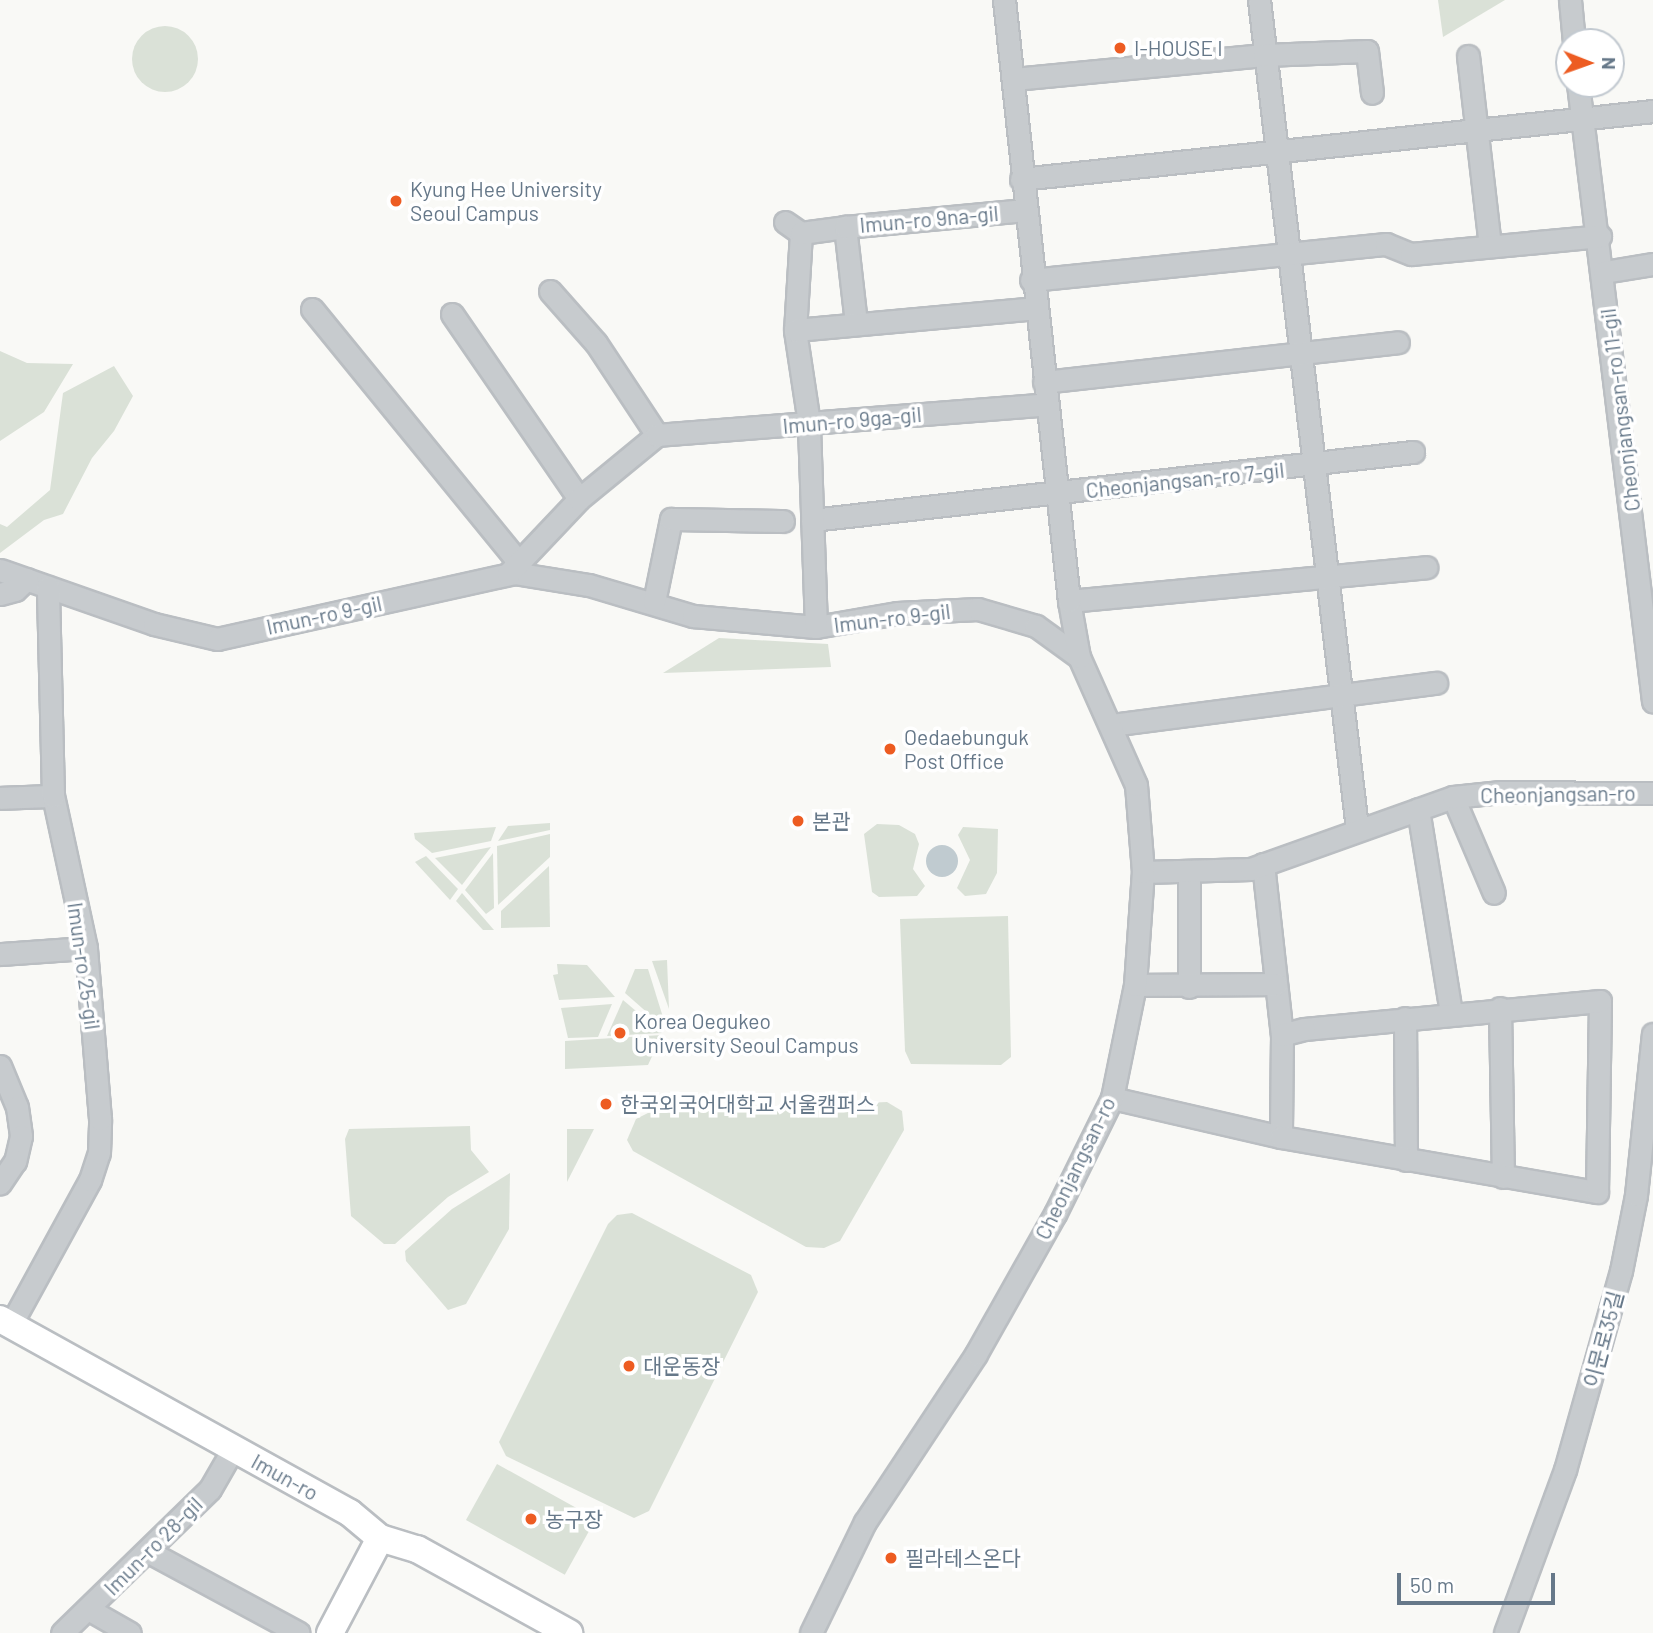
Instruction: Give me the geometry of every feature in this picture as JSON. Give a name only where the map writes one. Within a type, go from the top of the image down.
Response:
[{"type":"main road","name":"Imun-ro","points":[[5,1322],[350,1513],[380,1538],[417,1549],[569,1633]]},
{"type":"main road","points":[[330,1633],[380,1538]]},
{"type":"street","name":"Cheonjangsan-ro 7-gil","points":[[1004,0],[1014,79],[1031,280],[1069,601],[1079,657],[1136,785],[1143,873]]},
{"type":"street","points":[[1259,0],[1264,55],[1280,154],[1357,828]]},
{"type":"street","points":[[1570,0],[1573,28]]},
{"type":"street","points":[[1014,79],[1264,55],[1367,51],[1372,93]]},
{"type":"street","points":[[1468,56],[1490,246]]},
{"type":"street","name":"Cheonjangsan-ro 11-gil","points":[[1580,98],[1600,236],[1653,701]]},
{"type":"street","points":[[1021,179],[1280,154],[1653,111]]},
{"type":"street","name":"Imun-ro 9na-gil","points":[[856,323],[845,227],[1025,210]]},
{"type":"street","points":[[816,627],[808,423],[796,330],[793,228],[845,227]]},
{"type":"street","points":[[1031,280],[1386,244],[1411,254],[1600,236]]},
{"type":"street","points":[[1604,272],[1653,264]]},
{"type":"street","points":[[312,309],[514,569],[579,499],[657,435],[596,343],[550,291]]},
{"type":"street","points":[[796,330],[1035,308]]},
{"type":"street","points":[[452,314],[579,499]]},
{"type":"street","points":[[1044,382],[1303,355],[1398,342]]},
{"type":"street","name":"Imun-ro 9ga-gil","points":[[657,435],[1047,404]]},
{"type":"street","name":"Cheonjangsan-ro 7-gil","points":[[1055,495],[1316,466],[1412,452]]},
{"type":"street","points":[[812,520],[1055,495]]},
{"type":"street","points":[[654,602],[671,519],[783,520]]},
{"type":"street","points":[[1069,601],[1326,573],[1426,566]]},
{"type":"street","name":"Imun-ro 9-gil","points":[[0,570],[154,624],[217,639],[514,569],[589,585],[693,615],[816,627],[897,613],[978,609],[1036,626],[1079,657]]},
{"type":"street","points":[[0,594],[15,590],[27,579]]},
{"type":"street","name":"Imun-ro 25-gil","points":[[5,1322],[90,1180],[99,1153],[100,1119],[86,948],[53,796],[48,587]]},
{"type":"street","points":[[1111,725],[1436,683]]},
{"type":"street","name":"Cheonjangsan-ro","points":[[811,1633],[864,1522],[976,1354],[1055,1214],[1112,1098],[1135,985],[1143,873],[1251,869],[1357,828],[1453,797],[1501,792],[1653,793]]},
{"type":"street","points":[[0,798],[53,796]]},
{"type":"street","points":[[1453,797],[1494,893]]},
{"type":"street","points":[[1418,809],[1451,1013]]},
{"type":"street","points":[[1263,864],[1282,1035],[1281,1137]]},
{"type":"street","points":[[1189,870],[1189,987]]},
{"type":"street","points":[[0,954],[86,948]]},
{"type":"street","points":[[1135,985],[1189,987],[1276,984]]},
{"type":"street","points":[[1112,1098],[1281,1137],[1597,1192],[1600,1001],[1451,1013],[1304,1029],[1282,1035]]},
{"type":"street","points":[[1500,1008],[1503,1177]]},
{"type":"street","points":[[1405,1018],[1406,1160]]},
{"type":"street","name":"이문로35길","points":[[1504,1633],[1554,1506],[1621,1271],[1636,1195],[1653,1034]]},
{"type":"street","points":[[0,1066],[17,1107],[20,1136],[15,1161],[0,1183]]},
{"type":"street","name":"Imun-ro 28-gil","points":[[62,1633],[149,1552],[214,1485],[233,1449]]},
{"type":"street","points":[[149,1552],[299,1633]]},
{"type":"street","points":[[88,1609],[130,1633]]},
{"type":"shaded area","points":[[1438,0],[1505,0],[1443,37]]},
{"type":"shaded area","points":[[158,26],[172,26],[184,31],[193,40],[198,59],[196,72],[189,83],[172,92],[158,92],[146,87],[137,78],[132,66],[132,52],[137,40],[146,31]]},
{"type":"shaded area","points":[[0,351],[27,363],[73,364],[44,412],[0,441]]},
{"type":"shaded area","points":[[114,366],[133,396],[114,431],[92,458],[63,514],[44,520],[0,553],[0,524],[7,527],[50,490],[63,393]]},
{"type":"shaded area","points":[[719,638],[828,644],[831,667],[663,673]]},
{"type":"shaded area","points":[[550,823],[550,830],[498,841],[508,826]]},
{"type":"shaded area","points":[[877,824],[899,825],[915,834],[919,844],[913,869],[925,886],[917,896],[879,897],[872,892],[864,834]]},
{"type":"shaded area","points":[[496,827],[491,841],[432,853],[415,839],[414,833]]},
{"type":"shaded area","points":[[963,827],[998,829],[997,873],[986,894],[965,896],[957,888],[970,860],[958,835]]},
{"type":"shaded area","points":[[550,834],[550,857],[498,905],[497,846]]},
{"type":"shaded area","points":[[942,845],[954,849],[958,861],[954,873],[942,877],[930,873],[926,861],[930,849]]},
{"type":"shaded area","points":[[491,847],[462,885],[435,858]]},
{"type":"shaded area","points":[[493,853],[494,908],[486,914],[465,890]]},
{"type":"shaded area","points":[[426,856],[458,889],[450,900],[415,862]]},
{"type":"shaded area","points":[[549,866],[550,927],[501,928],[501,911]]},
{"type":"shaded area","points":[[462,893],[494,930],[483,930],[456,901]]},
{"type":"shaded area","points":[[1008,916],[1011,1057],[1001,1065],[911,1064],[905,1051],[900,919]]},
{"type":"shaded area","points":[[667,960],[669,1009],[652,961]]},
{"type":"shaded area","points":[[557,964],[587,965],[615,997],[559,1000],[553,975],[558,974]]},
{"type":"shaded area","points":[[635,969],[648,969],[667,1030],[625,993]]},
{"type":"shaded area","points":[[623,1000],[662,1033],[607,1036]]},
{"type":"shaded area","points":[[612,1004],[598,1037],[568,1038],[561,1008]]},
{"type":"shaded area","points":[[662,1035],[648,1065],[565,1069],[565,1041]]},
{"type":"shaded area","points":[[887,1102],[902,1111],[904,1130],[840,1241],[824,1248],[806,1247],[633,1151],[627,1140],[636,1119],[648,1113]]},
{"type":"shaded area","points":[[470,1126],[471,1150],[489,1172],[448,1197],[395,1244],[384,1244],[351,1216],[345,1139],[349,1129]]},
{"type":"shaded area","points":[[567,1129],[594,1129],[567,1182]]},
{"type":"shaded area","points":[[510,1173],[509,1229],[466,1304],[448,1310],[406,1261],[405,1251],[452,1209]]},
{"type":"shaded area","name":"대운동장","points":[[632,1213],[751,1275],[758,1292],[649,1511],[634,1518],[506,1456],[499,1442],[608,1224],[617,1215]]},
{"type":"shaded area","name":"농구장","points":[[497,1464],[596,1519],[565,1575],[466,1520]]},
{"type":"place","name":"I-HOUSE I","points":[[1120,48]]},
{"type":"place","name":"Kyung Hee University Seoul Campus","points":[[396,201]]},
{"type":"place","name":"Oedaebunguk Post Office","points":[[890,749]]},
{"type":"place","name":"본관","points":[[798,821]]},
{"type":"place","name":"Korea Oegukeo University Seoul Campus","points":[[620,1033]]},
{"type":"place","name":"한국외국어대학교 서울캠퍼스","points":[[606,1104]]},
{"type":"place","name":"대운동장","points":[[629,1366]]},
{"type":"place","name":"농구장","points":[[531,1519]]},
{"type":"place","name":"필라테스온다","points":[[891,1558]]}]
